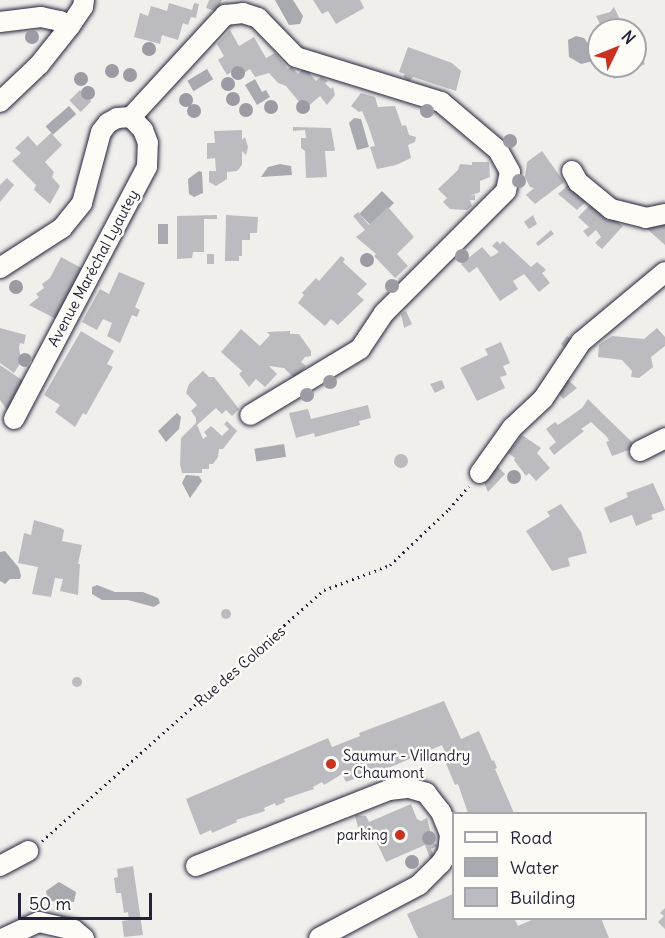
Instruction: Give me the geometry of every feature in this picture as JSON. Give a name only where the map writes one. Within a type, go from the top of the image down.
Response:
[{"type":"street","points":[[0,102],[39,65],[83,8],[84,0]]},
{"type":"street","points":[[0,268],[62,228],[82,203],[101,132],[108,123],[117,118],[131,117],[225,15],[243,13],[258,18],[296,57],[441,102],[498,150],[510,172],[506,191],[384,313],[360,349],[250,415]]},
{"type":"street","points":[[0,22],[41,17],[60,21],[70,26]]},
{"type":"street","name":"Avenue Maréchal Lyautey","points":[[14,419],[147,167],[148,143],[143,130],[131,117]]},
{"type":"street","points":[[572,171],[578,182],[610,209],[646,218],[665,214]]},
{"type":"street","points":[[480,473],[512,428],[543,399],[581,342],[665,272]]},
{"type":"street","points":[[640,451],[665,438]]},
{"type":"street","points":[[196,866],[389,790],[409,788],[426,793],[435,802],[450,834],[448,852],[441,863],[419,885],[319,938]]},
{"type":"street","points":[[0,866],[28,851]]},
{"type":"street","points":[[4,938],[39,922],[74,930],[84,938]]},
{"type":"path","name":"Rue des Colonies","points":[[28,851],[324,590],[390,565],[449,509],[480,473]]},
{"type":"water","points":[[275,0],[293,0],[303,16],[300,24],[289,25]]},
{"type":"water","points":[[576,36],[584,38],[587,42],[587,62],[581,64],[569,57],[568,40]]},
{"type":"water","points":[[207,69],[213,79],[193,91],[187,81]]},
{"type":"water","points":[[255,79],[262,92],[266,90],[270,97],[257,105],[245,85]]},
{"type":"water","points":[[69,106],[76,114],[53,135],[46,126]]},
{"type":"water","points":[[354,118],[361,119],[369,147],[357,150],[349,123]]},
{"type":"water","points":[[280,164],[291,166],[292,175],[261,177],[268,167]]},
{"type":"water","points":[[199,171],[202,172],[203,193],[194,197],[189,194],[188,179]]},
{"type":"water","points":[[382,191],[394,203],[371,226],[359,214]]},
{"type":"water","points":[[158,224],[168,224],[168,244],[158,244]]},
{"type":"water","points":[[177,413],[181,417],[179,429],[166,442],[158,431]]},
{"type":"water","points":[[284,444],[286,457],[256,462],[254,449]]},
{"type":"water","points":[[186,475],[199,476],[202,481],[190,498],[182,483]]},
{"type":"water","points":[[5,551],[19,568],[21,576],[20,579],[10,579],[5,584],[0,581],[0,552]]},
{"type":"water","points":[[97,585],[115,592],[143,592],[158,598],[160,603],[154,607],[128,600],[102,600],[92,594],[92,587]]},
{"type":"water","points":[[59,882],[76,892],[74,902],[48,901],[46,891]]},
{"type":"building","points":[[209,0],[222,0],[218,12],[206,8]]},
{"type":"building","points":[[313,0],[360,0],[364,8],[336,24],[328,11],[322,14]]},
{"type":"building","points":[[169,3],[192,10],[194,3],[199,4],[196,18],[191,17],[188,25],[183,23],[178,40],[162,35],[160,44],[134,37],[140,13],[148,16],[151,6],[167,11]]},
{"type":"building","points":[[614,7],[619,18],[597,18],[596,16],[610,12]]},
{"type":"building","points":[[230,30],[239,46],[254,37],[266,58],[275,53],[288,69],[291,66],[298,74],[303,69],[311,72],[309,73],[316,81],[321,77],[328,81],[325,83],[331,89],[333,87],[335,95],[327,105],[320,96],[305,109],[286,86],[278,83],[269,73],[255,77],[250,69],[244,73],[240,66],[227,75],[218,60],[224,56],[217,44]]},
{"type":"building","points":[[408,47],[452,63],[461,71],[456,91],[413,77],[409,82],[403,76],[405,74],[399,72]]},
{"type":"building","points":[[80,90],[91,101],[81,112],[69,101]]},
{"type":"building","points":[[361,93],[375,97],[378,107],[395,106],[402,126],[406,125],[409,135],[416,137],[415,142],[408,145],[411,158],[396,165],[377,169],[370,147],[375,146],[368,125],[362,111],[359,112],[351,106]]},
{"type":"building","points":[[293,127],[331,128],[335,151],[325,151],[327,177],[306,178],[305,151],[301,148],[301,138],[306,138],[305,130],[293,131]]},
{"type":"building","points":[[242,130],[242,140],[245,137],[248,147],[246,155],[242,151],[242,165],[237,171],[227,172],[227,179],[216,186],[209,182],[209,171],[216,171],[215,158],[207,159],[207,143],[215,143],[214,131]]},
{"type":"building","points":[[51,133],[62,145],[45,162],[54,172],[52,177],[60,186],[50,204],[34,190],[36,185],[12,161],[21,153],[15,148],[28,136],[37,146]]},
{"type":"building","points":[[542,151],[564,182],[535,204],[526,195],[534,188],[530,187],[525,177],[527,162]]},
{"type":"building","points":[[472,162],[489,162],[490,177],[480,181],[480,192],[470,196],[475,195],[475,200],[470,200],[472,206],[467,210],[450,209],[443,202],[447,198],[438,189],[458,170],[460,164],[472,165]]},
{"type":"building","points":[[7,178],[14,185],[0,202],[0,185]]},
{"type":"building","points":[[572,182],[591,197],[577,210],[558,194]]},
{"type":"building","points":[[594,201],[623,217],[618,223],[623,226],[602,249],[595,243],[601,237],[596,230],[588,237],[583,231],[589,227],[578,217]]},
{"type":"building","points":[[388,207],[414,237],[397,254],[408,266],[395,278],[374,256],[376,254],[356,237],[365,230],[353,216],[358,212],[369,225]]},
{"type":"building","points":[[217,215],[217,219],[204,219],[204,252],[193,252],[192,258],[177,259],[177,216]]},
{"type":"building","points":[[226,215],[258,217],[257,233],[250,233],[250,240],[242,240],[242,256],[239,256],[239,261],[225,261]]},
{"type":"building","points":[[533,215],[537,224],[529,229],[524,222]]},
{"type":"building","points":[[665,218],[665,245],[646,228],[653,222],[658,226]]},
{"type":"building","points":[[551,230],[554,234],[538,246],[536,243]]},
{"type":"building","points":[[497,241],[500,244],[503,241],[531,267],[537,262],[546,270],[542,273],[550,283],[539,292],[524,274],[513,281],[518,289],[500,301],[477,267],[469,273],[461,264],[482,247],[491,257],[499,252],[492,246]]},
{"type":"building","points":[[207,254],[214,254],[214,264],[207,264]]},
{"type":"building","points":[[341,256],[345,259],[343,262],[367,284],[357,294],[364,300],[338,325],[331,319],[325,326],[298,303],[304,295],[302,293],[316,278],[319,281]]},
{"type":"building","points":[[61,257],[83,269],[56,319],[29,305],[39,297],[36,294],[44,288],[42,284],[50,278]]},
{"type":"building","points":[[119,272],[145,283],[135,307],[140,310],[137,317],[132,315],[120,343],[107,336],[112,323],[103,319],[97,330],[82,322],[100,289],[109,294]]},
{"type":"building","points":[[406,311],[412,324],[404,328],[401,314]]},
{"type":"building","points":[[0,328],[26,335],[24,344],[20,343],[19,347],[21,362],[14,373],[0,363]]},
{"type":"building","points":[[657,328],[665,337],[665,346],[651,357],[653,367],[639,378],[631,377],[632,371],[622,360],[598,357],[599,345],[612,336],[644,339]]},
{"type":"building","points":[[241,329],[260,346],[270,335],[267,332],[290,331],[290,334],[299,334],[311,351],[311,356],[305,357],[301,362],[306,366],[295,379],[284,368],[269,366],[277,374],[265,387],[256,379],[249,387],[239,374],[242,371],[221,352]]},
{"type":"building","points":[[81,331],[114,351],[107,364],[113,367],[86,415],[83,413],[75,427],[55,412],[60,405],[44,395]]},
{"type":"building","points":[[567,336],[573,340],[566,349],[561,344]]},
{"type":"building","points":[[501,342],[510,363],[503,366],[507,375],[500,377],[505,388],[477,401],[460,368],[488,355],[485,349]]},
{"type":"building","points":[[0,365],[25,382],[7,410],[0,400]]},
{"type":"building","points":[[203,371],[209,377],[214,377],[239,409],[232,416],[226,410],[222,414],[216,408],[197,425],[203,439],[207,436],[204,432],[211,426],[222,436],[229,429],[224,424],[227,421],[237,431],[223,449],[219,449],[218,457],[213,464],[209,464],[209,469],[202,469],[202,473],[182,473],[181,438],[196,423],[196,418],[191,411],[197,405],[186,393],[189,384]]},
{"type":"building","points":[[561,374],[577,388],[563,399],[554,386]]},
{"type":"building","points":[[442,380],[445,388],[435,393],[430,384]]},
{"type":"building","points":[[588,399],[637,447],[612,456],[606,442],[609,441],[607,437],[591,422],[581,429],[584,431],[554,455],[549,448],[556,442],[546,429],[555,422],[558,425],[582,408]]},
{"type":"building","points":[[368,405],[371,418],[359,421],[360,425],[315,437],[314,433],[296,438],[289,413],[308,409],[311,419]]},
{"type":"building","points":[[522,435],[541,448],[537,453],[550,468],[536,481],[529,473],[526,476],[514,460],[515,458],[508,453]]},
{"type":"building","points":[[398,454],[404,454],[408,461],[404,468],[398,468],[394,464],[394,458]]},
{"type":"building","points":[[493,462],[505,474],[488,492],[482,478]]},
{"type":"building","points":[[653,483],[665,510],[651,515],[653,519],[636,526],[632,515],[610,523],[604,508],[628,497],[626,493]]},
{"type":"building","points":[[561,504],[581,532],[587,553],[568,558],[570,566],[552,571],[526,531],[550,516],[547,512]]},
{"type":"building","points":[[34,520],[64,530],[62,541],[82,545],[78,564],[80,564],[78,595],[60,591],[63,579],[55,578],[51,597],[32,594],[38,567],[18,563],[24,533],[31,535]]},
{"type":"building","points":[[226,609],[230,610],[230,618],[226,619],[222,618],[221,614],[222,610]]},
{"type":"building","points":[[77,677],[81,678],[81,686],[77,687],[73,686],[72,682],[73,678]]},
{"type":"building","name":"Saumur - Villandry - Chaumont","points":[[444,701],[461,739],[479,731],[492,761],[494,760],[497,768],[495,769],[514,812],[468,812],[458,784],[455,785],[445,761],[448,759],[442,745],[358,781],[357,778],[346,782],[342,774],[324,785],[322,782],[313,787],[314,789],[284,799],[285,802],[276,806],[275,803],[264,808],[265,811],[236,820],[237,822],[212,833],[211,830],[200,835],[186,799],[328,738],[332,747],[360,736],[359,733]]},
{"type":"building","name":"parking","points":[[411,804],[417,819],[421,821],[427,818],[433,842],[438,846],[431,849],[434,856],[430,858],[425,845],[386,862],[375,839],[371,841],[362,826],[358,828],[355,815],[366,816],[369,822]]},
{"type":"building","points":[[133,866],[143,935],[124,937],[122,921],[129,920],[128,912],[124,913],[121,893],[116,893],[114,878],[118,877],[117,869]]},
{"type":"building","points":[[452,894],[452,920],[515,920],[518,926],[532,920],[602,920],[609,938],[418,938],[407,914]]},
{"type":"building","points":[[665,908],[665,929],[658,922],[664,916],[660,913]]},
{"type":"place","name":"Saumur - Villandry - Chaumont","points":[[331,764]]},
{"type":"place","name":"parking","points":[[400,835]]}]
